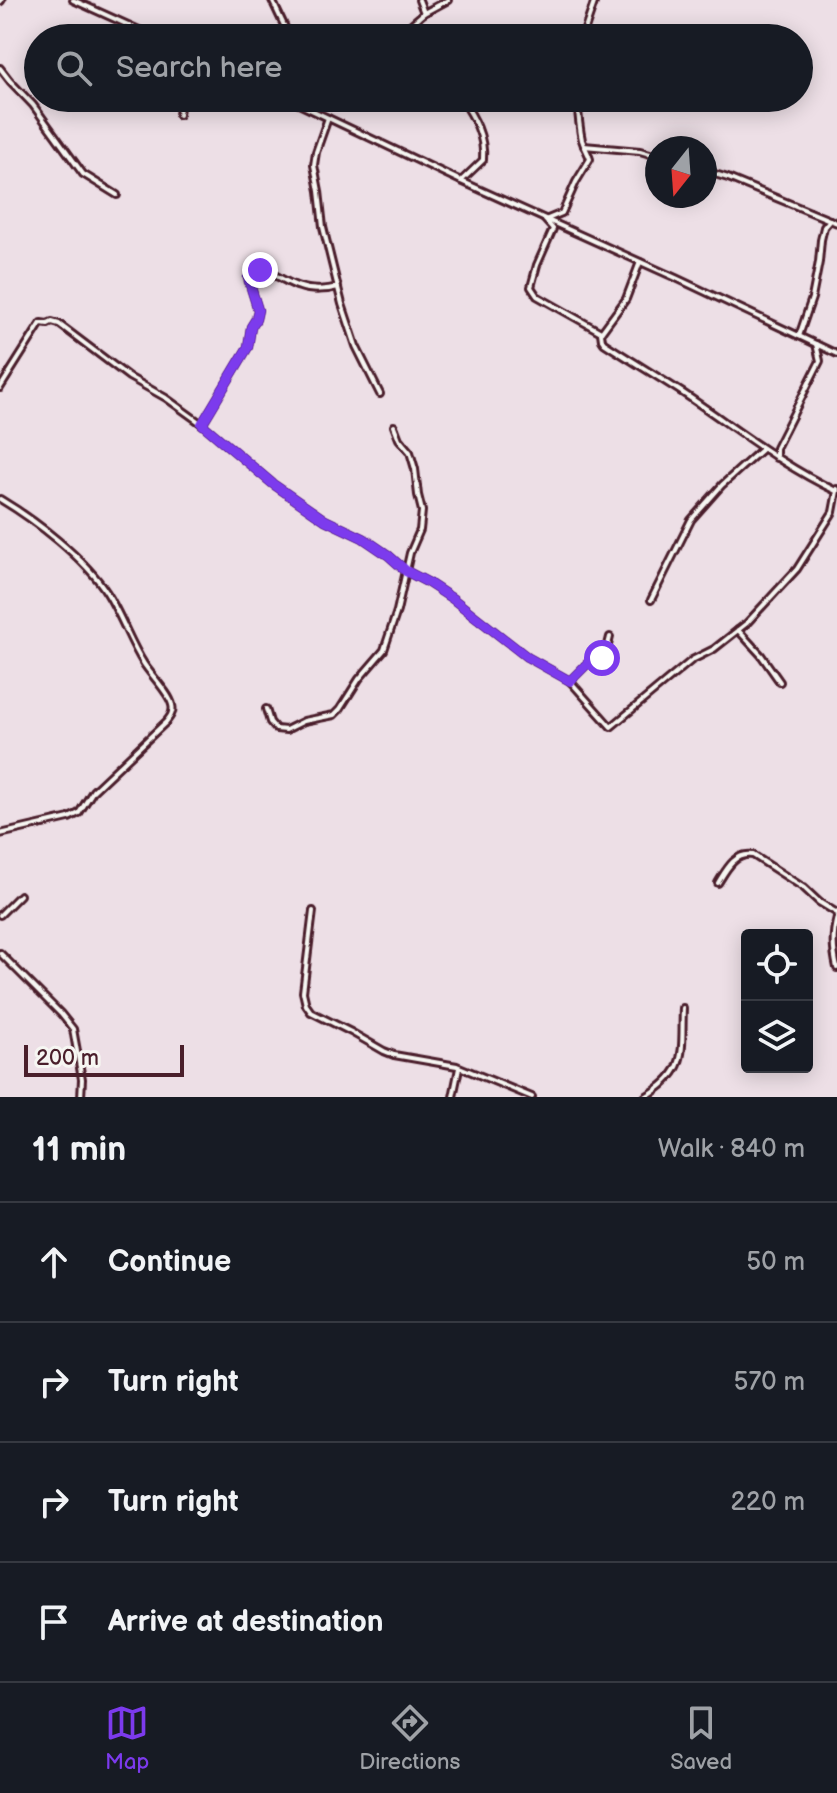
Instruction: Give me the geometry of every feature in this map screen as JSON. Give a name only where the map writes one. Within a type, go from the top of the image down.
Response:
[{"type":"street","points":[[73,0],[126,24]]},
{"type":"street","points":[[272,0],[283,24]]},
{"type":"street","points":[[419,0],[424,13]]},
{"type":"street","points":[[412,24],[424,13],[448,0]]},
{"type":"street","points":[[588,24],[595,0]]},
{"type":"street","points":[[0,68],[24,96]]},
{"type":"street","points":[[38,112],[83,174],[117,195]]},
{"type":"street","points":[[318,112],[837,354]]},
{"type":"street","points":[[461,181],[483,160],[484,147],[478,126],[470,112]]},
{"type":"street","points":[[545,220],[562,213],[590,159],[583,145],[578,112]]},
{"type":"street","points":[[329,118],[314,165],[323,227],[356,346],[380,394]]},
{"type":"street","points":[[583,145],[645,152]]},
{"type":"street","points":[[717,175],[837,223]]},
{"type":"street","points":[[545,220],[553,229],[531,287],[537,296],[601,333]]},
{"type":"street","points":[[799,336],[812,298],[824,227],[830,220]]},
{"type":"street","points":[[0,388],[41,323],[59,324],[129,377],[202,424],[273,484],[325,520],[363,538],[406,571],[453,599],[527,657],[570,681],[611,727],[692,660],[714,649],[747,623],[797,569],[833,512],[837,490],[776,458],[604,343],[601,333],[626,299],[640,262]]},
{"type":"street","points":[[202,424],[248,347],[258,310],[248,278],[252,272],[260,270],[276,274],[301,288],[329,290],[338,287]]},
{"type":"street","points":[[776,458],[776,448],[820,361],[816,344]]},
{"type":"street","points":[[266,709],[276,729],[286,730],[304,721],[334,715],[384,650],[397,611],[410,553],[420,530],[422,511],[410,452],[399,439],[394,426]]},
{"type":"street","points":[[651,600],[691,520],[722,485],[765,450],[776,448]]},
{"type":"street","points":[[0,499],[47,531],[106,591],[143,663],[172,703],[172,713],[93,791],[79,813],[0,834]]},
{"type":"street","points":[[738,630],[780,682]]},
{"type":"street","points":[[570,681],[587,664],[602,658],[610,637]]},
{"type":"street","points":[[718,883],[728,867],[739,856],[746,854],[753,855],[804,888],[837,915],[832,937],[837,968]]},
{"type":"street","points":[[0,915],[20,895]]},
{"type":"street","points":[[313,911],[303,992],[311,1012],[394,1055],[459,1067],[532,1097]]},
{"type":"street","points":[[0,953],[73,1029],[82,1079],[81,1097]]},
{"type":"street","points":[[645,1097],[670,1079],[678,1068],[683,1008]]},
{"type":"street","points":[[453,1097],[459,1067]]},
{"type":"route","points":[[260,270],[252,272],[248,278],[258,310],[248,347],[202,424],[273,484],[325,520],[363,538],[406,571],[453,599],[527,657],[570,681],[587,664],[602,658]]}]
